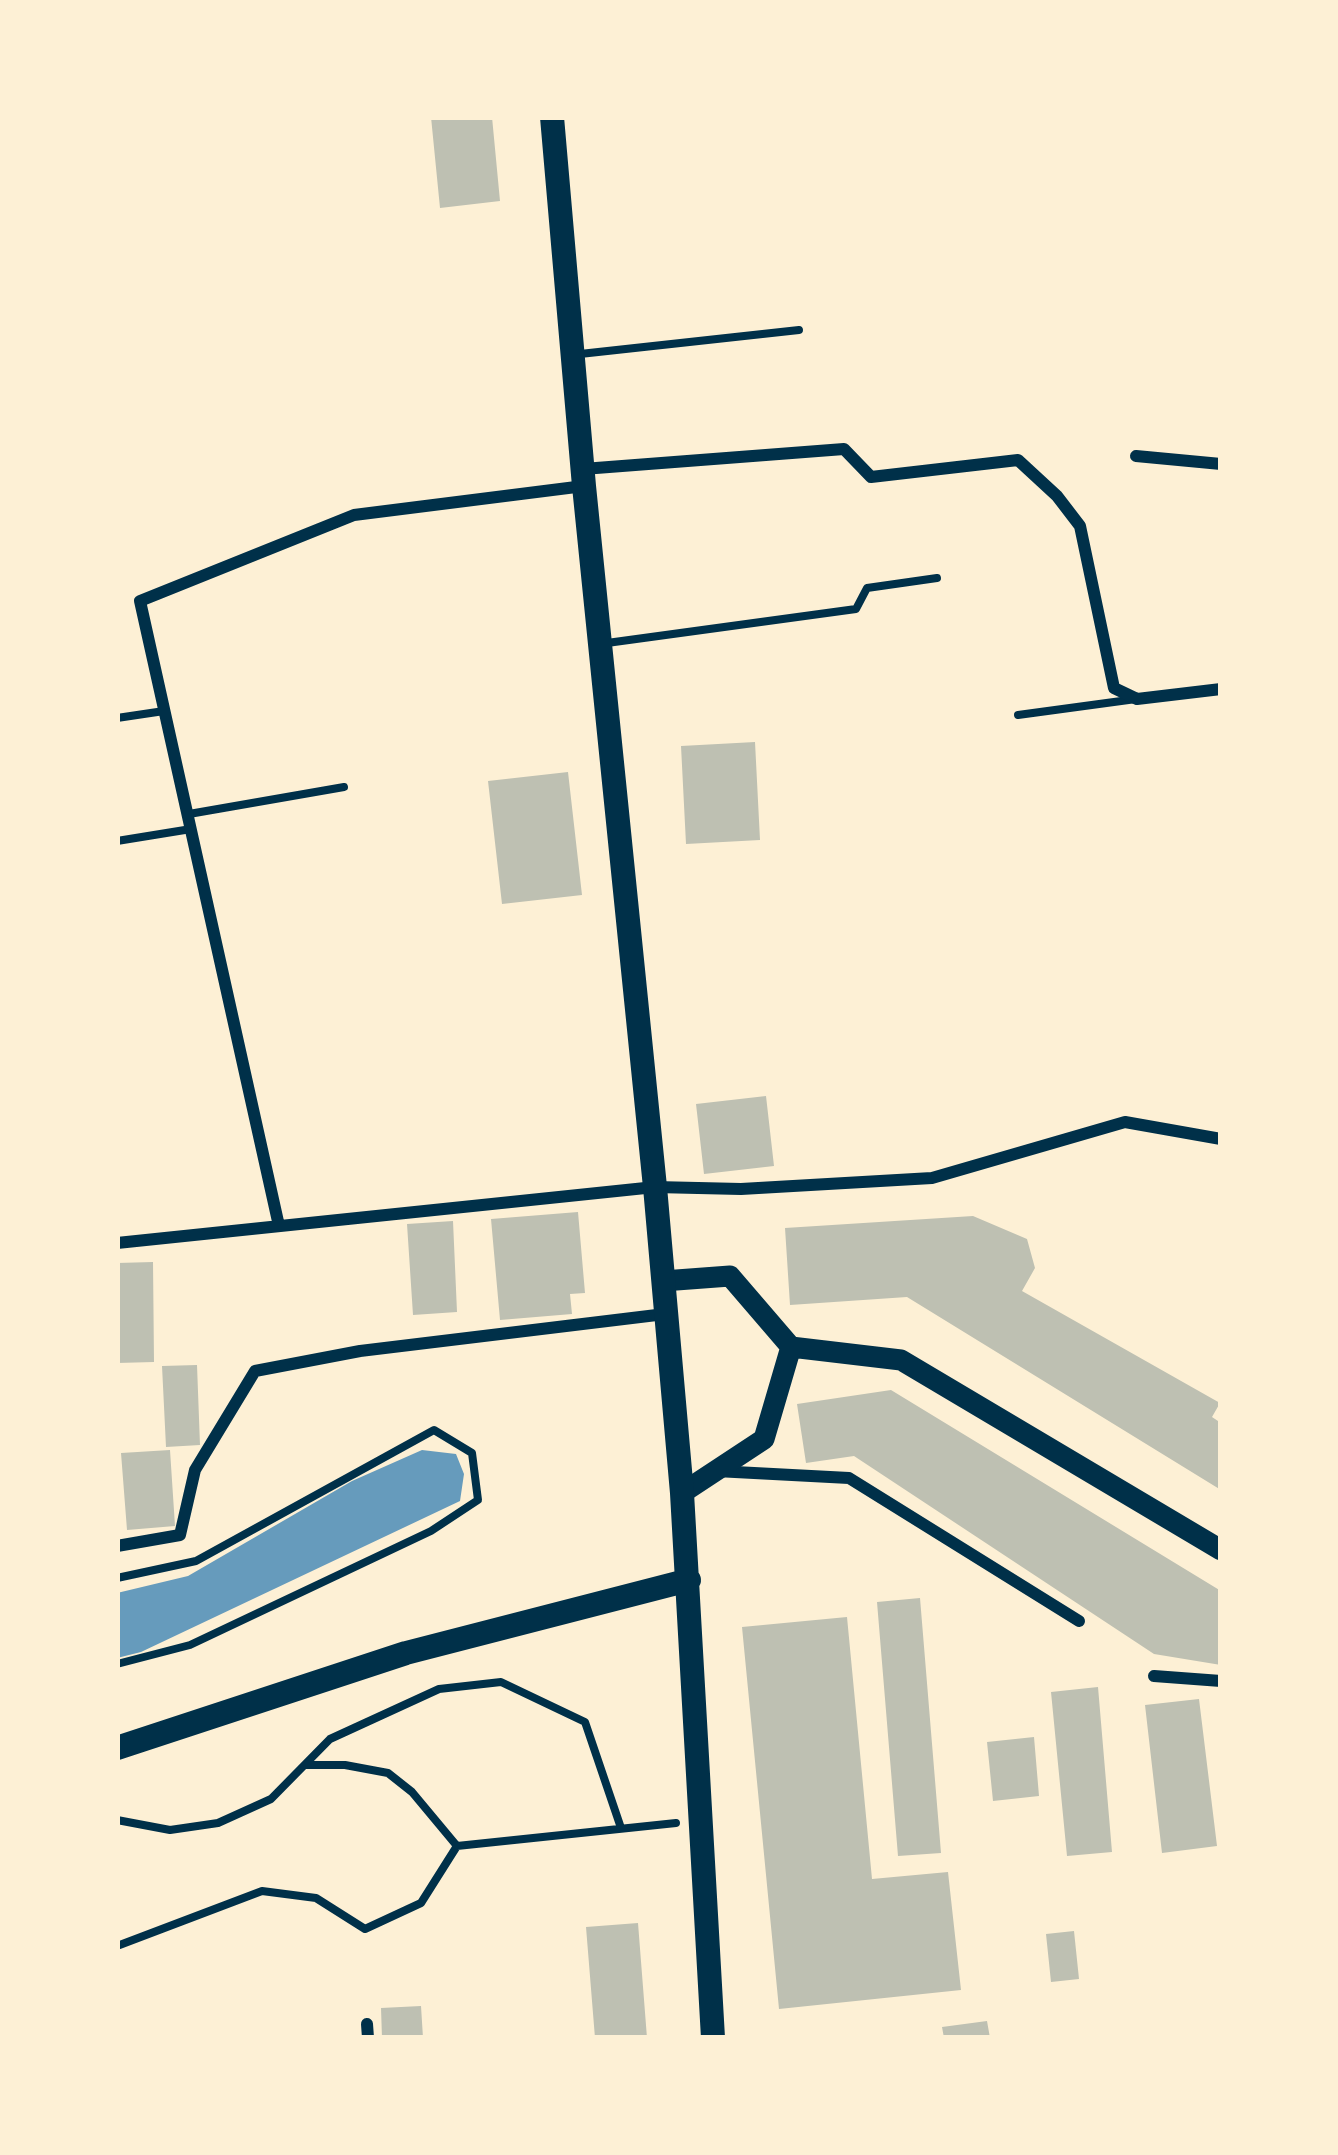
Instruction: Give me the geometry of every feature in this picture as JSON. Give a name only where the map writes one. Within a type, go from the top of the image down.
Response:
[{"type":"main road","points":[[552,117],[682,1493],[713,2038]]},
{"type":"main road","points":[[117,1748],[406,1653],[689,1580]]},
{"type":"street","points":[[280,1226],[140,601],[355,514],[583,477],[844,448],[872,477],[1018,460],[1057,496],[1080,526],[1114,688],[1137,699],[1221,689]]},
{"type":"street","points":[[1136,456],[1221,464]]},
{"type":"street","points":[[117,1243],[656,1187],[741,1189],[932,1178],[1125,1122],[1221,1138]]},
{"type":"street","points":[[663,1281],[730,1276],[791,1347],[902,1360],[1221,1550]]},
{"type":"street","points":[[117,1546],[180,1535],[195,1471],[255,1371],[360,1351],[666,1314]]},
{"type":"street","points":[[682,1493],[764,1439],[791,1347]]},
{"type":"street","points":[[715,1471],[849,1478],[1078,1621]]},
{"type":"street","points":[[1154,1676],[1221,1681]]},
{"type":"lane","points":[[572,355],[799,331]]},
{"type":"lane","points":[[600,644],[856,609],[867,588],[937,578]]},
{"type":"lane","points":[[1018,715],[1137,699]]},
{"type":"lane","points":[[117,718],[164,711]]},
{"type":"lane","points":[[117,841],[344,787]]},
{"type":"path","points":[[117,1577],[196,1561],[434,1430],[472,1453],[478,1500],[431,1531],[190,1645],[117,1664]]},
{"type":"path","points":[[117,1820],[170,1830],[218,1823],[271,1798],[330,1739],[439,1689],[501,1682],[585,1722],[621,1828]]},
{"type":"path","points":[[305,1765],[345,1765],[388,1773],[412,1792],[457,1846]]},
{"type":"path","points":[[457,1846],[701,1821]]},
{"type":"path","points":[[117,1946],[262,1891],[316,1898],[365,1929],[421,1903],[457,1846]]},
{"type":"water","points":[[422,1450],[456,1454],[464,1474],[460,1501],[141,1652],[117,1658],[117,1593],[188,1576],[352,1481]]},
{"type":"building","points":[[431,117],[492,117],[500,201],[440,208]]},
{"type":"building","points":[[755,742],[760,840],[686,844],[681,746]]},
{"type":"building","points":[[568,772],[582,895],[502,904],[488,781]]},
{"type":"building","points":[[766,1096],[774,1166],[704,1174],[696,1104]]},
{"type":"building","points":[[578,1212],[585,1293],[570,1294],[572,1314],[500,1320],[491,1219]]},
{"type":"building","points":[[973,1216],[1027,1239],[1035,1268],[1022,1291],[1220,1403],[1212,1417],[1221,1423],[1221,1490],[907,1297],[790,1305],[785,1228]]},
{"type":"building","points":[[453,1221],[457,1312],[413,1315],[407,1224]]},
{"type":"building","points":[[153,1262],[154,1362],[117,1363],[117,1263]]},
{"type":"building","points":[[197,1365],[200,1445],[166,1447],[162,1366]]},
{"type":"building","points":[[891,1390],[1221,1591],[1221,1665],[1154,1654],[854,1456],[806,1463],[797,1404]]},
{"type":"building","points":[[170,1450],[175,1526],[127,1530],[121,1453]]},
{"type":"building","points":[[920,1598],[941,1853],[898,1856],[877,1602]]},
{"type":"building","points":[[847,1617],[872,1879],[948,1872],[961,1990],[779,2009],[742,1627]]},
{"type":"building","points":[[1098,1687],[1112,1852],[1067,1856],[1051,1692]]},
{"type":"building","points":[[1199,1699],[1217,1846],[1162,1853],[1145,1705]]},
{"type":"building","points":[[1034,1737],[1039,1796],[993,1801],[987,1742]]},
{"type":"building","points":[[638,1923],[647,2038],[595,2038],[586,1927]]},
{"type":"building","points":[[1074,1931],[1079,1979],[1051,1982],[1046,1934]]},
{"type":"building","points":[[421,2006],[423,2038],[382,2038],[381,2008]]},
{"type":"building","points":[[987,2021],[990,2038],[944,2038],[942,2027]]}]
